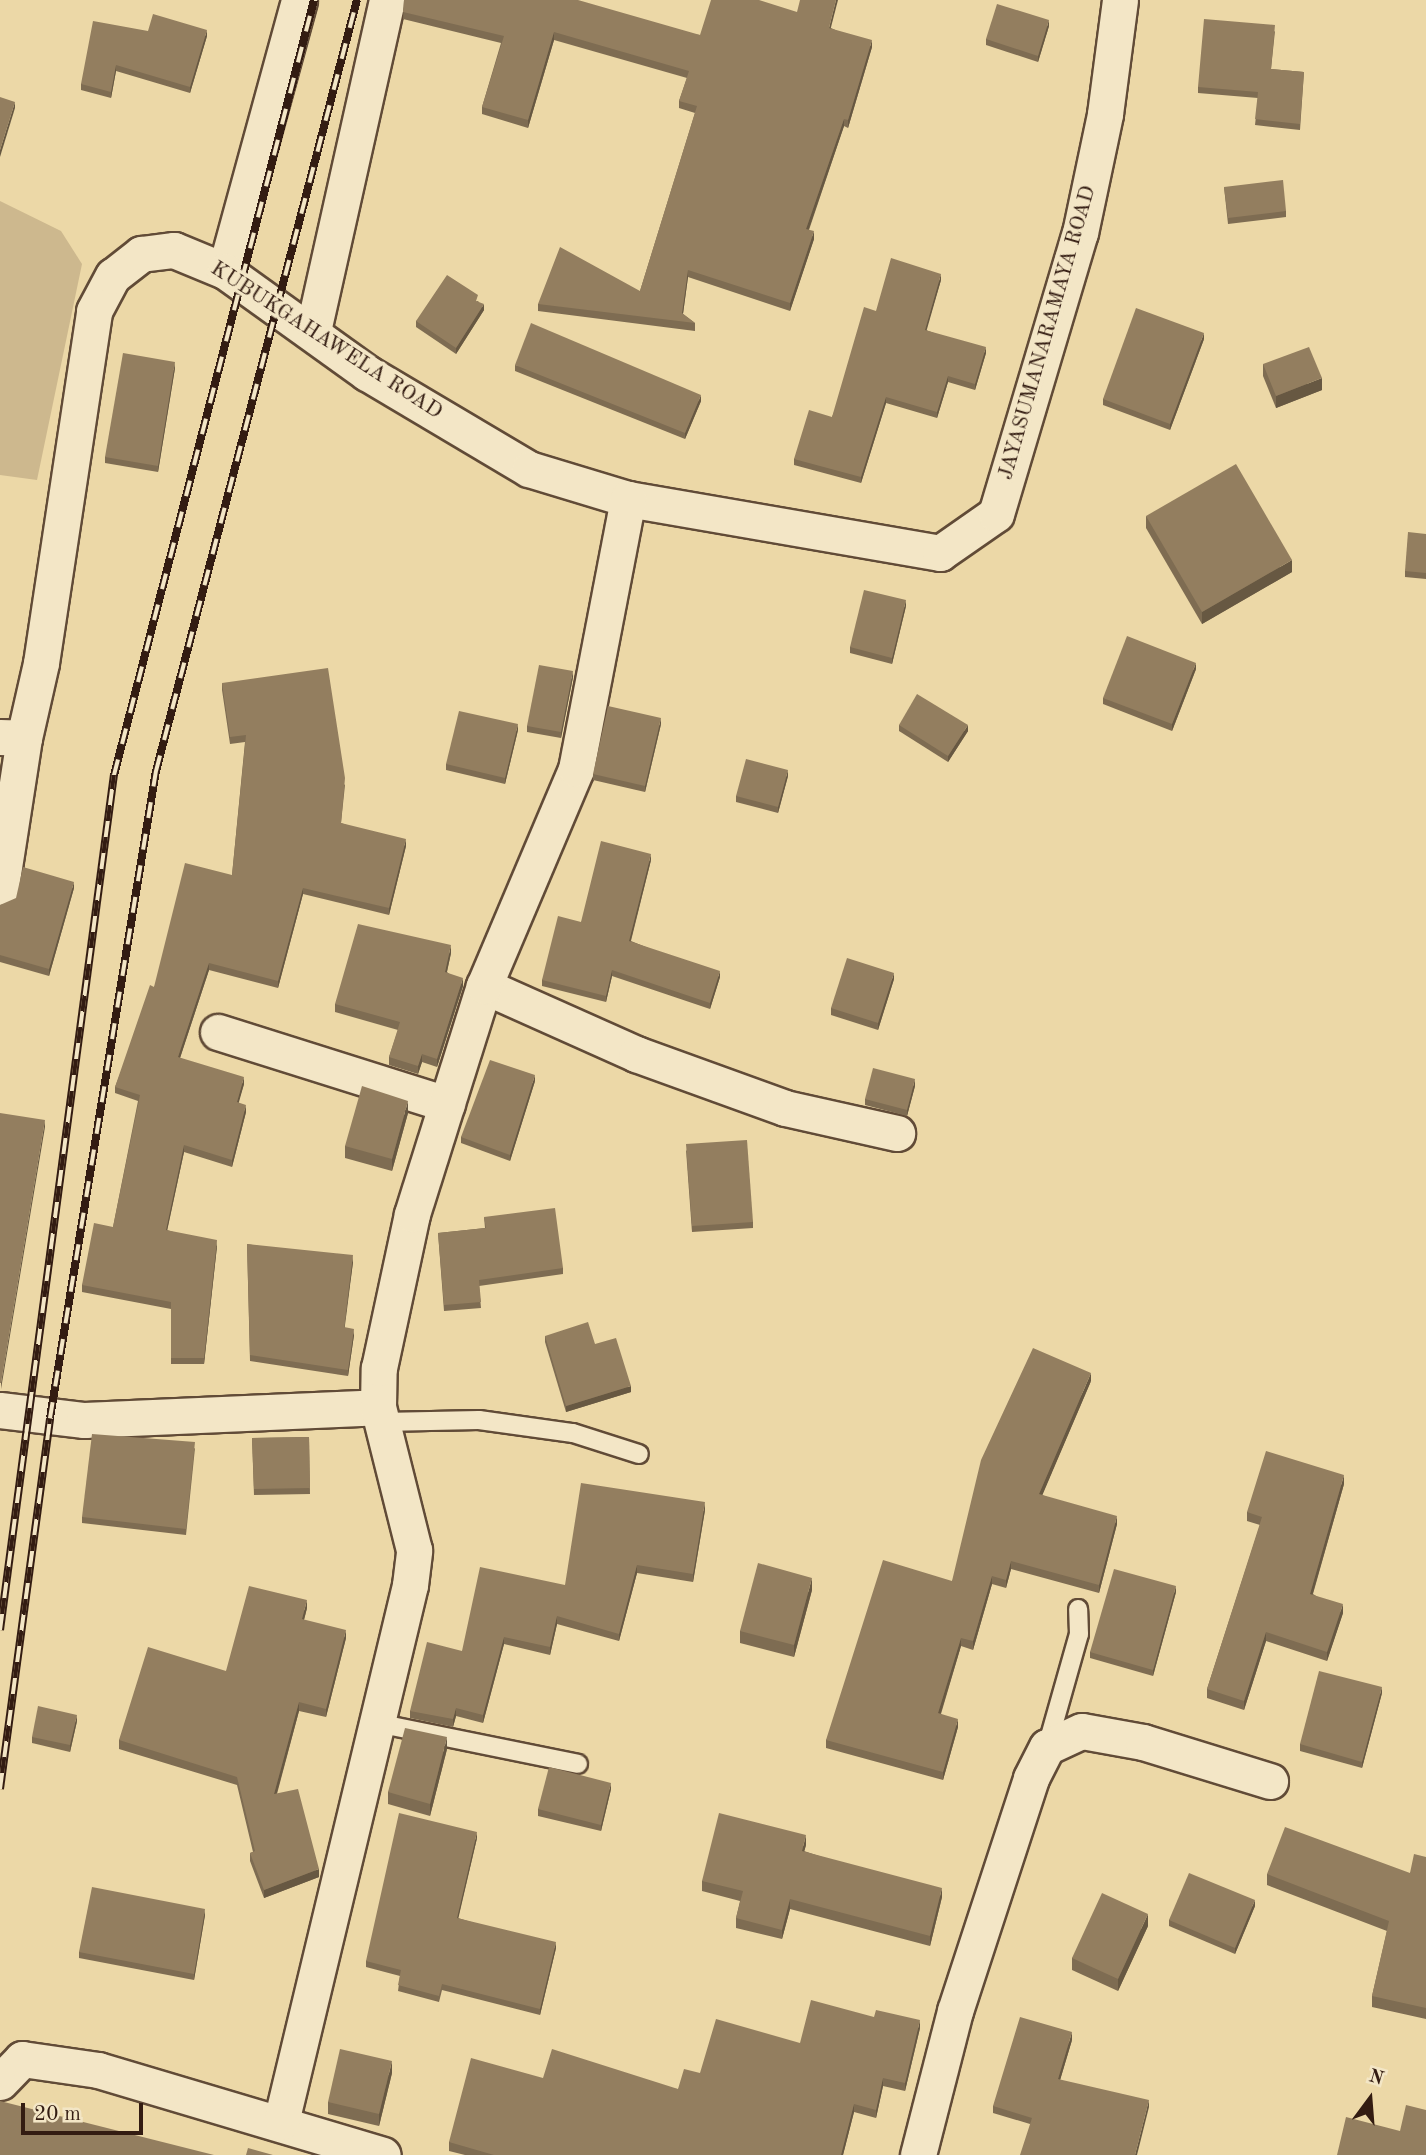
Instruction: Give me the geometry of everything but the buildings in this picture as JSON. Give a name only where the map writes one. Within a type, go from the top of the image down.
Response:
[{"type":"street","points":[[225,271],[299,0]]},
{"type":"street","points":[[313,331],[387,0]]},
{"type":"street","name":"JAYASUMANARAMAYA ROAD","points":[[940,553],[996,514],[1017,451],[1080,233],[1105,114],[1120,0]]},
{"type":"street","name":"KUBUKGAHAWELA ROAD","points":[[0,893],[12,737],[60,548],[94,311],[113,276],[141,254],[174,250],[225,271],[313,331],[367,373],[529,469],[628,499],[940,553]]},
{"type":"street","points":[[281,2122],[410,1585],[414,1550],[380,1415],[379,1368],[412,1214],[484,986],[576,769],[628,499]]},
{"type":"street","points":[[484,986],[636,1054],[785,1108],[897,1133]]},
{"type":"street","points":[[218,1032],[447,1104]]},
{"type":"street","points":[[0,1410],[84,1420],[380,1415]]},
{"type":"street","points":[[918,2155],[955,2011],[1031,1778],[1047,1747],[1082,1731],[1143,1742],[1270,1781]]},
{"type":"street","points":[[0,2082],[22,2059],[98,2070],[281,2122],[383,2155]]},
{"type":"lane","points":[[380,1415],[479,1420],[573,1433],[639,1454]]},
{"type":"lane","points":[[1047,1747],[1079,1634],[1078,1609]]},
{"type":"lane","points":[[377,1723],[578,1764]]},
{"type":"shaded area","points":[[0,201],[61,231],[82,264],[37,480],[0,475]]},
{"type":"railway","points":[[0,1630],[114,775],[314,0]]},
{"type":"railway","points":[[0,1789],[50,1418],[156,771],[357,0]]}]
